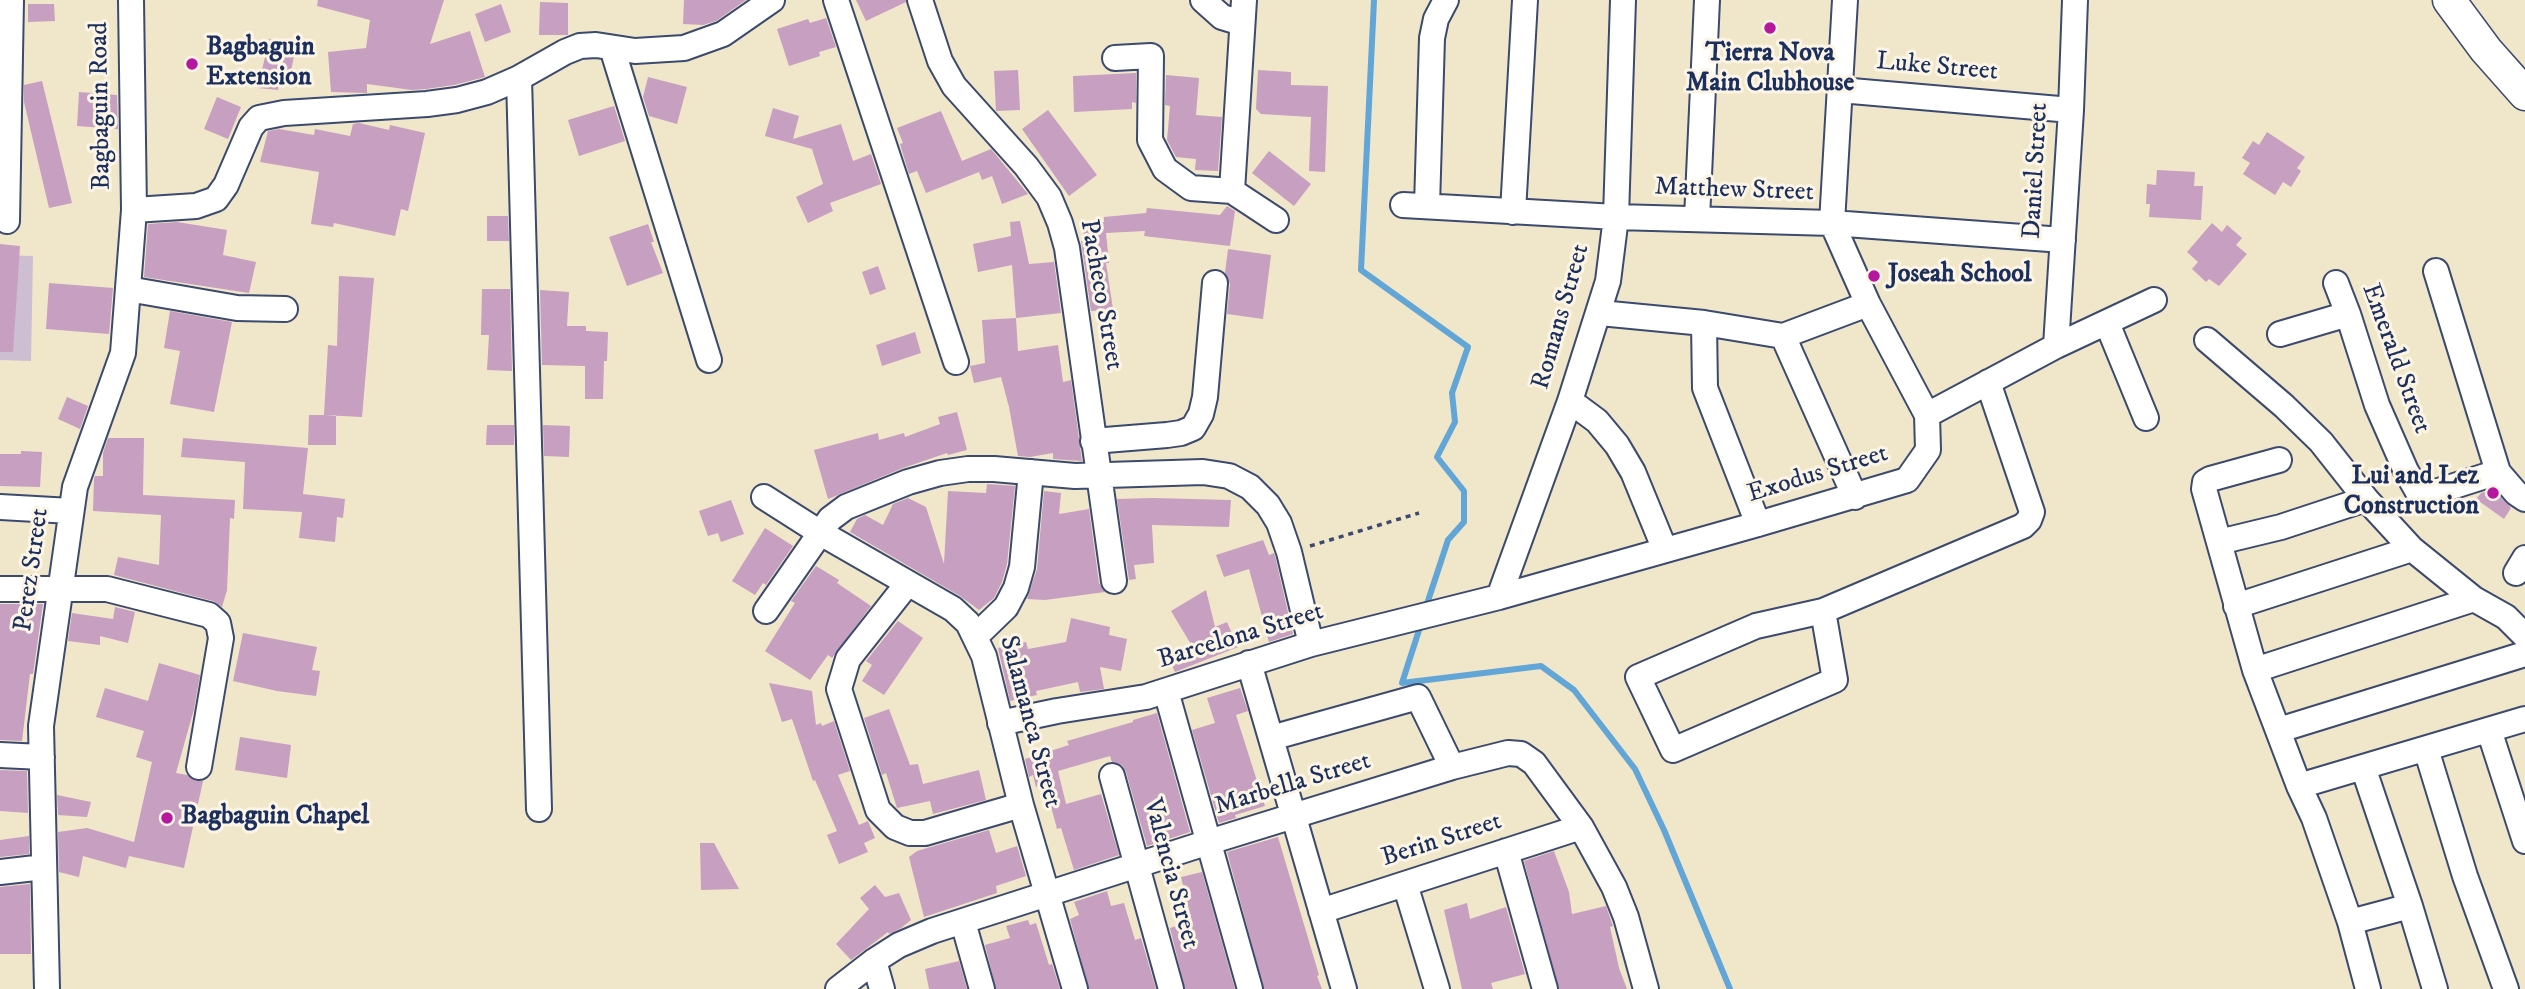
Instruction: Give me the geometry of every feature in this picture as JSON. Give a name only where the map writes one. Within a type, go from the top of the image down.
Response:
[{"type":"main road","points":[[2449,0],[2486,50],[2525,94]]},
{"type":"street","points":[[7,221],[11,0]]},
{"type":"street","name":"Bagbaguin Road","points":[[131,0],[134,210]]},
{"type":"street","points":[[134,210],[196,206],[216,199],[226,186],[250,127],[259,118],[284,113],[427,104],[487,92],[580,46],[635,51],[684,48],[723,34],[739,11],[772,0]]},
{"type":"street","points":[[836,0],[956,362]]},
{"type":"street","name":"Pacheco Street","points":[[920,0],[940,61],[954,86],[1026,166],[1049,197],[1060,223],[1067,248],[1114,580]]},
{"type":"street","points":[[1203,0],[1222,17],[1243,11],[1232,191]]},
{"type":"street","points":[[1427,206],[1432,38],[1436,19],[1446,0]]},
{"type":"street","points":[[1513,212],[1525,0]]},
{"type":"street","name":"Romans Street","points":[[1499,597],[1570,401],[1608,281],[1616,217],[1623,0]]},
{"type":"street","points":[[1697,219],[1707,0]]},
{"type":"street","name":"Exodus Street","points":[[1499,597],[1907,480],[1928,450],[1927,415],[1868,304],[1832,223],[1845,0]]},
{"type":"street","name":"Daniel Street","points":[[2056,346],[2075,0]]},
{"type":"street","points":[[612,48],[709,360]]},
{"type":"street","points":[[1115,58],[1152,56],[1150,140],[1165,169],[1191,188],[1232,191],[1276,219]]},
{"type":"street","points":[[519,78],[539,809]]},
{"type":"street","name":"Luke Street","points":[[1840,90],[2071,110]]},
{"type":"street","name":"Matthew Street","points":[[1402,205],[1616,217],[1832,223],[2063,240]]},
{"type":"street","name":"Perez Street","points":[[47,989],[41,726],[75,486],[123,353],[134,210]]},
{"type":"street","points":[[2436,271],[2498,472],[2516,493],[2525,499]]},
{"type":"street","points":[[1093,441],[1181,433],[1193,428],[1201,415],[1205,397],[1215,283]]},
{"type":"street","name":"Emerald Street","points":[[2336,283],[2377,405],[2418,492],[2426,495],[2498,472]]},
{"type":"street","points":[[128,289],[237,308],[285,309]]},
{"type":"street","points":[[1927,415],[2056,346],[2154,300]]},
{"type":"street","points":[[1600,313],[1704,323],[1783,336],[1868,304]]},
{"type":"street","points":[[2280,334],[2348,314]]},
{"type":"street","points":[[1704,323],[1704,388],[1758,524]]},
{"type":"street","points":[[2108,323],[2146,418]]},
{"type":"street","points":[[1783,336],[1855,497]]},
{"type":"street","points":[[2207,340],[2284,406],[2321,443],[2366,499],[2412,549],[2474,599],[2506,617],[2525,636]]},
{"type":"street","points":[[1823,611],[1835,680],[1673,750],[1638,677],[1756,626],[1823,611],[2023,526],[2029,520],[2032,512],[1988,382]]},
{"type":"street","points":[[1570,401],[1597,421],[1617,445],[1633,472],[1665,550]]},
{"type":"street","points":[[2279,460],[2210,479],[2205,482],[2204,489],[2255,670],[2314,818],[2350,922],[2368,989]]},
{"type":"street","points":[[766,611],[830,519],[846,507],[908,482],[968,469],[1075,476],[1203,472],[1229,476],[1250,487],[1268,505],[1279,523],[1289,552],[1311,644]]},
{"type":"street","points":[[976,636],[1006,607],[1016,588],[1021,567],[1031,472]]},
{"type":"street","name":"Salamanca Street","points":[[764,497],[953,609],[968,622],[976,636],[990,681],[1021,805],[1075,989]]},
{"type":"street","points":[[2218,542],[2281,527],[2366,499]]},
{"type":"street","points":[[0,507],[71,511]]},
{"type":"street","points":[[2236,606],[2412,549]]},
{"type":"street","points":[[908,583],[848,659],[839,689],[878,810],[895,827],[910,833],[925,833],[1021,805]]},
{"type":"street","points":[[0,589],[107,589],[209,615],[218,623],[221,638],[199,767]]},
{"type":"street","name":"Barcelona Street","points":[[1000,723],[1057,711],[1120,703],[1166,691],[1311,644],[1499,597]]},
{"type":"street","points":[[2255,670],[2474,599]]},
{"type":"street","points":[[2280,730],[2525,654]]},
{"type":"street","points":[[1249,663],[1344,989]]},
{"type":"street","points":[[1166,691],[1250,989]]},
{"type":"street","points":[[1271,738],[1418,697],[1452,767]]},
{"type":"street","points":[[2300,786],[2525,719]]},
{"type":"street","points":[[2489,730],[2525,841]]},
{"type":"street","points":[[2426,749],[2465,876],[2506,989]]},
{"type":"street","name":"Marbella Street","points":[[838,989],[899,945],[932,931],[1209,842],[1452,767],[1508,753],[1521,754],[1534,763],[1581,827],[1614,887],[1626,917],[1646,989]]},
{"type":"street","points":[[0,755],[41,757]]},
{"type":"street","points":[[2363,767],[2435,989]]},
{"type":"street","name":"Valencia Street","points":[[1112,776],[1171,989]]},
{"type":"street","name":"Berin Street","points":[[1321,911],[1581,827]]},
{"type":"street","points":[[1506,851],[1545,989]]},
{"type":"street","points":[[0,872],[44,867]]},
{"type":"street","points":[[1405,884],[1437,989]]},
{"type":"street","points":[[2350,922],[2410,906]]},
{"type":"street","points":[[963,922],[982,989]]},
{"type":"street","points":[[874,961],[882,989]]},
{"type":"path","points":[[1289,552],[1419,513]]},
{"type":"shaded area","points":[[0,255],[33,256],[31,361],[0,360]]},
{"type":"building","points":[[318,0],[444,0],[430,44],[470,31],[485,77],[426,89],[412,90],[367,84],[367,93],[331,92],[328,52],[366,48],[370,20],[317,6]]},
{"type":"building","points":[[684,0],[746,0],[716,21],[703,25],[683,24]]},
{"type":"building","points":[[856,0],[906,0],[906,2],[866,21]]},
{"type":"building","points":[[540,2],[568,3],[568,35],[539,35]]},
{"type":"building","points":[[28,4],[54,4],[55,21],[28,22]]},
{"type":"building","points":[[501,4],[511,32],[485,42],[475,14]]},
{"type":"building","points":[[826,18],[836,47],[819,52],[820,56],[789,66],[777,29],[808,19],[810,23]]},
{"type":"building","points":[[269,39],[296,46],[290,76],[282,74],[278,90],[258,88]]},
{"type":"building","points":[[1018,70],[1020,110],[996,111],[994,71]]},
{"type":"building","points":[[1258,70],[1291,72],[1291,85],[1328,86],[1325,172],[1309,171],[1311,117],[1261,114],[1256,109]]},
{"type":"building","points":[[1136,73],[1136,103],[1132,102],[1132,109],[1074,112],[1073,76]]},
{"type":"building","points":[[1166,75],[1199,78],[1196,115],[1222,117],[1218,171],[1195,170],[1196,159],[1176,157],[1167,140],[1170,106],[1165,105]]},
{"type":"building","points":[[648,77],[687,87],[677,124],[649,116],[643,97]]},
{"type":"building","points":[[42,81],[72,203],[49,208],[24,102],[24,85]]},
{"type":"building","points":[[79,92],[117,95],[118,129],[77,126]]},
{"type":"building","points":[[217,97],[241,107],[228,139],[204,129]]},
{"type":"building","points":[[614,106],[625,141],[579,156],[568,120]]},
{"type":"building","points":[[773,108],[799,116],[793,139],[841,124],[853,161],[871,154],[881,184],[830,203],[833,211],[808,223],[796,197],[823,184],[812,149],[765,136]]},
{"type":"building","points":[[1048,110],[1097,175],[1069,196],[1022,129]]},
{"type":"building","points":[[941,111],[962,161],[991,149],[1028,194],[1002,204],[992,176],[982,180],[979,172],[926,193],[917,171],[909,174],[897,128]]},
{"type":"building","points":[[353,124],[389,130],[390,125],[425,133],[408,211],[401,209],[395,236],[334,223],[333,227],[311,224],[319,172],[260,162],[268,131],[279,129],[314,135],[315,129],[350,136]]},
{"type":"building","points":[[2267,132],[2305,157],[2297,168],[2301,171],[2291,187],[2283,182],[2275,195],[2243,174],[2250,163],[2242,158],[2253,141],[2259,145]]},
{"type":"building","points":[[1269,151],[1311,184],[1294,206],[1252,173]]},
{"type":"building","points":[[2157,170],[2195,172],[2194,186],[2203,186],[2201,220],[2149,217],[2150,204],[2146,204],[2147,184],[2156,185]]},
{"type":"building","points":[[1227,206],[1235,211],[1230,246],[1144,236],[1145,231],[1106,233],[1109,263],[1106,263],[1113,309],[1091,311],[1081,241],[1084,241],[1083,223],[1104,222],[1104,217],[1146,213],[1147,208],[1220,215]]},
{"type":"building","points":[[487,216],[508,216],[509,241],[487,241]]},
{"type":"building","points":[[1020,221],[1029,264],[1054,262],[1061,313],[1016,318],[1012,265],[978,272],[973,244],[1011,236],[1010,222]]},
{"type":"building","points":[[177,222],[227,230],[223,255],[256,262],[249,293],[144,277],[148,224]]},
{"type":"building","points":[[2212,223],[2222,232],[2227,225],[2242,238],[2236,245],[2247,254],[2219,286],[2209,279],[2206,282],[2192,269],[2198,262],[2187,252]]},
{"type":"building","points":[[648,224],[654,242],[651,242],[663,273],[627,286],[609,237]]},
{"type":"building","points":[[0,244],[20,246],[13,352],[0,352]]},
{"type":"building","points":[[1228,249],[1271,255],[1263,319],[1227,314],[1230,284],[1225,273]]},
{"type":"building","points":[[878,266],[886,289],[870,295],[862,272]]},
{"type":"building","points":[[339,276],[374,278],[362,417],[324,415],[328,345],[337,346]]},
{"type":"building","points":[[49,283],[113,288],[109,334],[46,329]]},
{"type":"building","points":[[482,289],[510,289],[512,371],[487,370],[489,335],[481,335]]},
{"type":"building","points":[[540,290],[569,292],[567,326],[586,326],[586,331],[608,332],[603,399],[585,399],[585,366],[542,365]]},
{"type":"building","points":[[170,311],[232,322],[214,412],[170,404],[180,351],[164,348]]},
{"type":"building","points":[[1016,318],[1018,351],[1058,345],[1063,382],[1071,380],[1082,461],[1053,459],[1053,453],[1018,456],[1001,377],[974,383],[970,366],[985,363],[982,320]]},
{"type":"building","points":[[915,332],[921,353],[882,366],[876,345]]},
{"type":"building","points":[[67,397],[88,406],[80,429],[58,419]]},
{"type":"building","points":[[957,412],[967,450],[948,455],[947,453],[903,468],[828,499],[814,450],[878,433],[879,440],[904,433],[905,437],[940,424],[938,417]]},
{"type":"building","points":[[309,415],[336,415],[336,445],[308,445]]},
{"type":"building","points":[[487,425],[514,425],[514,445],[486,445]]},
{"type":"building","points":[[543,425],[570,426],[569,457],[544,456]]},
{"type":"building","points":[[108,438],[144,438],[143,495],[235,500],[234,519],[230,518],[227,590],[222,607],[213,601],[114,575],[118,557],[159,565],[161,515],[93,511],[94,479],[95,476],[103,476],[103,453]]},
{"type":"building","points":[[183,438],[308,448],[303,494],[345,499],[343,518],[337,517],[335,542],[299,538],[302,512],[243,509],[245,462],[181,457]]},
{"type":"building","points":[[21,451],[42,452],[40,487],[0,486],[0,454],[21,454]]},
{"type":"building","points":[[987,484],[1015,486],[1007,564],[1002,582],[994,598],[979,610],[960,596],[850,532],[857,519],[865,515],[883,525],[893,504],[908,498],[926,507],[944,564],[948,491],[986,493]]},
{"type":"building","points":[[2493,489],[2511,508],[2504,519],[2476,499],[2481,493]]},
{"type":"building","points":[[1044,491],[1061,493],[1059,514],[1089,509],[1099,583],[1105,592],[1045,600],[1027,599],[1037,569]]},
{"type":"building","points":[[1117,499],[1231,500],[1229,527],[1152,525],[1154,563],[1134,565],[1136,579],[1129,580]]},
{"type":"building","points":[[731,500],[744,534],[721,542],[718,533],[708,536],[699,511]]},
{"type":"building","points":[[765,528],[793,546],[766,585],[763,583],[755,595],[732,581]]},
{"type":"building","points":[[1263,540],[1269,555],[1274,553],[1275,556],[1293,634],[1269,642],[1249,569],[1224,577],[1216,555]]},
{"type":"building","points":[[816,566],[839,580],[837,583],[871,606],[832,658],[828,655],[810,680],[765,651],[795,603],[791,601]]},
{"type":"building","points":[[1206,590],[1215,627],[1227,622],[1238,647],[1175,672],[1168,657],[1192,646],[1171,611]]},
{"type":"building","points":[[0,604],[43,604],[33,674],[30,674],[22,741],[0,740]]},
{"type":"building","points":[[115,607],[135,612],[128,643],[100,636],[100,645],[68,641],[72,613],[113,619]]},
{"type":"building","points":[[1071,618],[1110,627],[1109,635],[1127,639],[1121,671],[1100,667],[1104,689],[1080,692],[1078,682],[1036,691],[1037,695],[1010,701],[998,648],[1026,642],[1028,649],[1066,642]]},
{"type":"building","points":[[898,621],[923,638],[884,695],[862,681],[872,665],[866,661]]},
{"type":"building","points":[[243,633],[317,647],[312,670],[320,671],[316,696],[233,681]]},
{"type":"building","points":[[159,663],[200,675],[194,709],[176,773],[203,781],[184,868],[129,856],[126,868],[83,856],[79,877],[59,872],[58,832],[87,828],[134,842],[152,762],[136,757],[144,731],[96,717],[105,688],[148,701]]},
{"type":"building","points":[[769,683],[812,691],[816,725],[821,723],[822,726],[834,721],[850,771],[838,775],[859,825],[868,821],[875,838],[864,843],[868,852],[839,864],[827,835],[837,831],[815,780],[813,781],[792,719],[782,722]]},
{"type":"building","points":[[1240,688],[1248,711],[1236,715],[1265,806],[1219,823],[1192,730],[1215,723],[1207,698]]},
{"type":"building","points":[[889,709],[910,765],[918,764],[923,784],[979,770],[986,800],[933,814],[930,801],[897,808],[886,773],[882,775],[864,718]]},
{"type":"building","points":[[1157,713],[1190,832],[1147,846],[1126,772],[1122,765],[1112,762],[1110,756],[1058,771],[1066,804],[1101,794],[1119,855],[1074,870],[1061,828],[1057,829],[1045,784],[1036,787],[1033,775],[1029,777],[1025,759],[1069,745],[1067,741]]},
{"type":"building","points":[[240,737],[291,745],[287,778],[235,770]]},
{"type":"building","points":[[0,770],[27,771],[28,813],[0,811]]},
{"type":"building","points":[[57,795],[91,802],[87,817],[58,815]]},
{"type":"building","points":[[989,830],[996,853],[1017,846],[1026,876],[996,886],[997,893],[924,917],[909,857],[917,851]]},
{"type":"building","points":[[29,836],[29,854],[0,857],[0,840]]},
{"type":"building","points":[[1278,837],[1322,989],[1264,989],[1227,852]]},
{"type":"building","points":[[700,843],[714,843],[739,889],[701,890]]},
{"type":"building","points":[[1554,851],[1569,892],[1572,914],[1606,906],[1613,926],[1610,927],[1619,968],[1627,989],[1559,989],[1524,861]]},
{"type":"building","points":[[1202,872],[1235,989],[1185,989],[1170,928],[1192,921],[1181,877]]},
{"type":"building","points":[[30,884],[31,954],[0,954],[0,887]]},
{"type":"building","points":[[875,885],[885,897],[899,893],[911,920],[901,928],[889,934],[888,932],[851,960],[836,944],[869,909],[860,898]]},
{"type":"building","points":[[1107,891],[1111,906],[1124,903],[1135,940],[1141,938],[1156,989],[1089,989],[1070,919],[1079,915],[1074,902]]},
{"type":"building","points":[[1467,903],[1470,919],[1506,907],[1525,974],[1491,983],[1493,989],[1462,989],[1444,910]]},
{"type":"building","points":[[1028,920],[1030,925],[1036,923],[1049,965],[1052,964],[1060,989],[996,989],[985,945],[1010,938],[1006,926]]},
{"type":"building","points":[[959,961],[967,989],[929,989],[925,969]]},
{"type":"waterway","points":[[1374,0],[1361,270],[1468,347],[1452,393],[1455,422],[1437,457],[1464,491],[1464,522],[1448,540],[1425,610]]},
{"type":"waterway","points":[[1421,624],[1402,683],[1541,666],[1574,690],[1635,769],[1664,830],[1730,989]]},
{"type":"place","name":"Tierra Nova Main Clubhouse","points":[[1770,28]]},
{"type":"place","name":"Bagbaguin Extension","points":[[192,64]]},
{"type":"place","name":"Joseah School","points":[[1874,276]]},
{"type":"place","name":"Lui and Lez Construction","points":[[2493,493]]},
{"type":"place","name":"Bagbaguin Chapel","points":[[167,818]]}]
